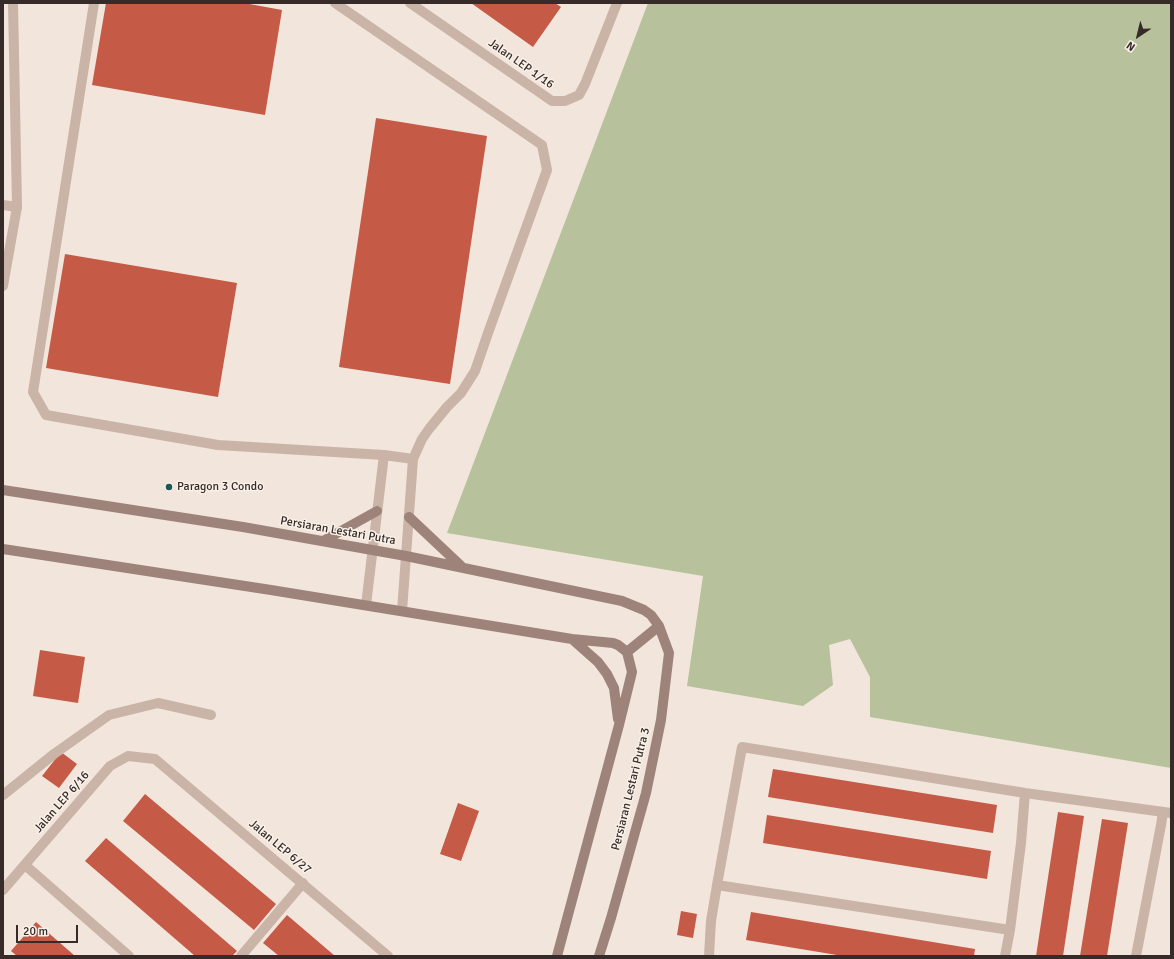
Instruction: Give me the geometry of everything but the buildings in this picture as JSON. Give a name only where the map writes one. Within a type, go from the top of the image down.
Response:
[{"type":"street","points":[[3,286],[17,207],[13,3]]},
{"type":"street","points":[[94,3],[33,392],[46,415],[218,445],[384,455],[413,459]]},
{"type":"street","points":[[335,3],[542,146],[547,170],[475,371],[461,393],[447,407],[426,434],[413,459],[402,611]]},
{"type":"street","name":"Jalan LEP 1/16","points":[[410,3],[552,101],[565,101],[579,95],[585,84],[617,3]]},
{"type":"street","points":[[3,205],[17,207]]},
{"type":"street","points":[[366,605],[384,455]]},
{"type":"street","name":"Persiaran Lestari Putra","points":[[3,490],[243,527],[461,566],[622,601],[644,610],[651,615],[659,626]]},
{"type":"street","points":[[323,541],[377,511]]},
{"type":"street","points":[[409,517],[461,566]]},
{"type":"street","points":[[3,549],[366,605],[572,639],[613,643],[618,645],[627,652],[632,672],[557,956]]},
{"type":"street","points":[[627,652],[659,626]]},
{"type":"street","name":"Persiaran Lestari Putra 3","points":[[599,956],[646,793],[662,720],[669,653],[659,626]]},
{"type":"street","points":[[572,639],[598,662],[607,674],[614,688],[619,725]]},
{"type":"street","points":[[3,795],[54,754],[109,715],[158,703],[211,715]]},
{"type":"street","points":[[709,956],[711,921],[742,747],[1025,794],[1167,812],[1161,825],[1136,956]]},
{"type":"street","name":"Jalan LEP 6/16","points":[[3,890],[110,766],[128,756],[155,758]]},
{"type":"street","name":"Jalan LEP 6/27","points":[[155,758],[388,956]]},
{"type":"street","points":[[1005,956],[1010,930],[1025,794]]},
{"type":"street","points":[[25,865],[129,956]]},
{"type":"street","points":[[241,956],[303,883]]},
{"type":"street","points":[[717,885],[1010,930]]},
{"type":"green space","points":[[648,3],[1171,3],[1171,768],[870,717],[870,677],[850,639],[829,645],[833,685],[803,706],[687,686],[703,576],[447,533]]},
{"type":"place","name":"Paragon 3 Condo","points":[[169,487]]}]
